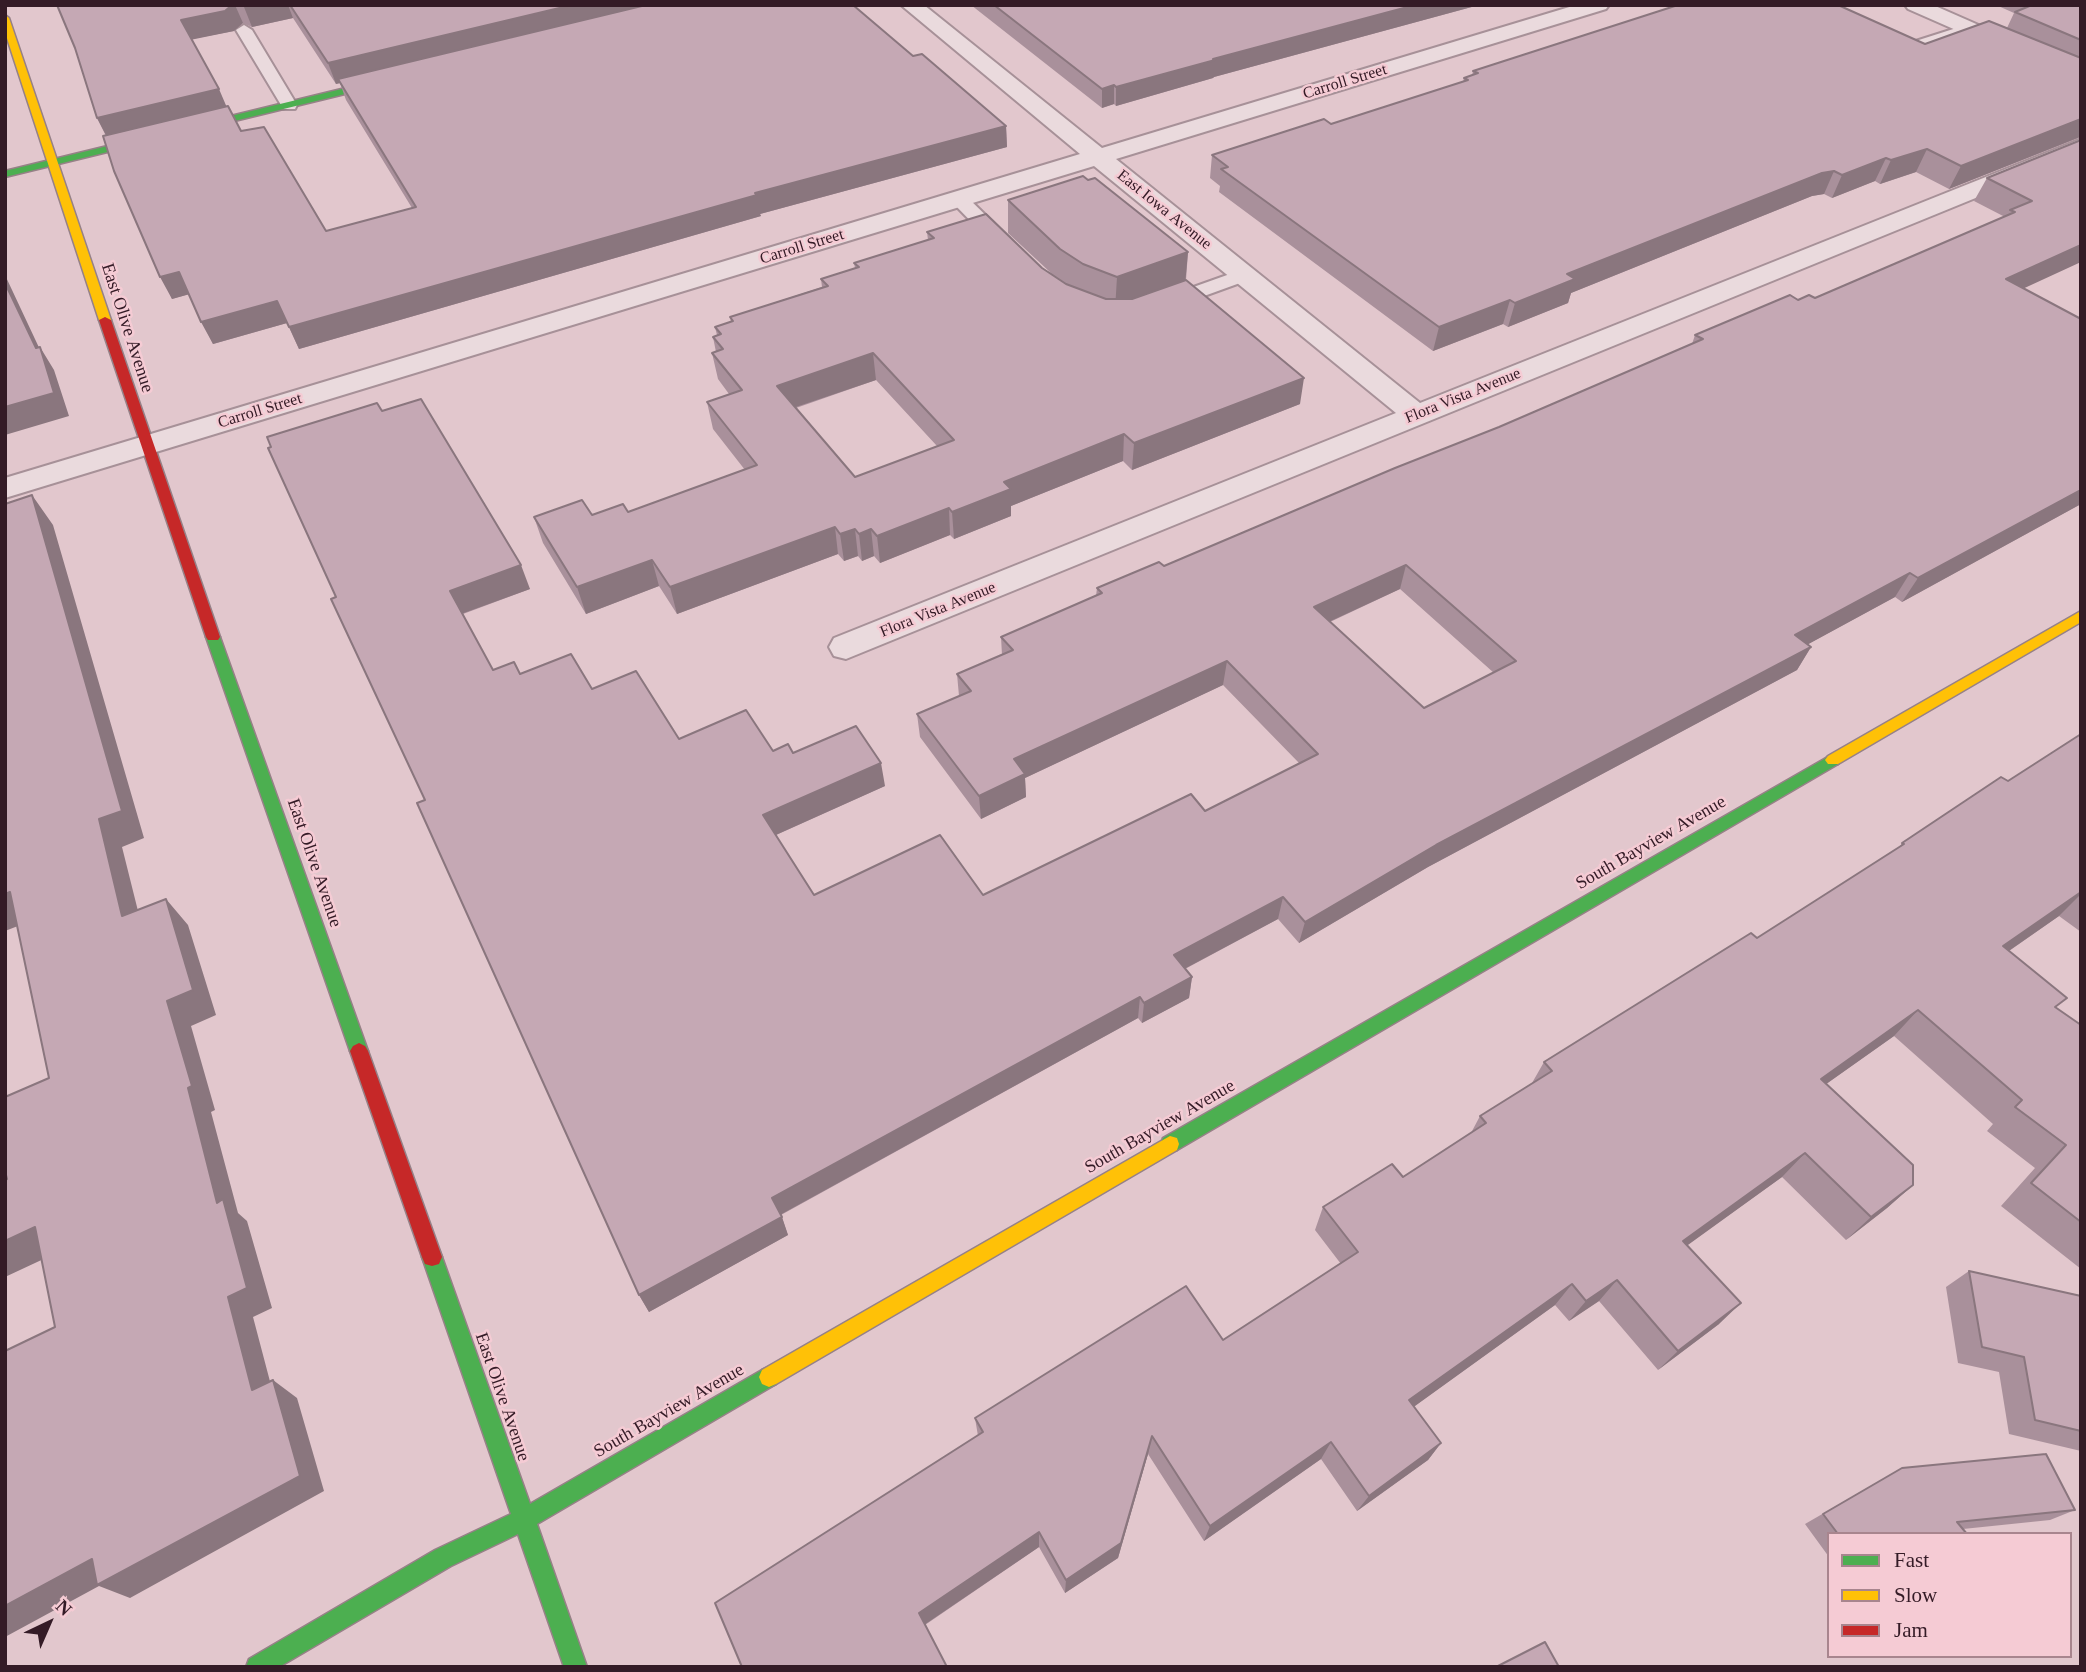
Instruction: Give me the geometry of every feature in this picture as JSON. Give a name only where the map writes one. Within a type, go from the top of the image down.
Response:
[{"type":"street","name":"East Iowa Avenue","points":[[911,5],[1417,415]]},
{"type":"street","name":"Carroll Street","points":[[5,488],[1599,5]]},
{"type":"street","points":[[1916,5],[2081,78]]},
{"type":"street","name":"East Olive Avenue","points":[[5,18],[146,446],[576,1667]]},
{"type":"street","points":[[5,57],[23,69]]},
{"type":"street","points":[[5,174],[409,75]]},
{"type":"street","name":"Flora Vista Avenue","points":[[846,647],[2081,146]]},
{"type":"street","name":"South Bayview Avenue","points":[[257,1667],[443,1558],[525,1519],[2081,616]]},
{"type":"lane","points":[[1875,41],[1899,52],[1969,29]]},
{"type":"lane","points":[[244,30],[289,105]]},
{"type":"lane","points":[[959,199],[1014,255]]},
{"type":"lane","points":[[1148,310],[1244,275]]},
{"type":"building","points":[[57,5],[232,5],[225,11],[181,20],[219,89],[97,118],[75,48]]},
{"type":"building","points":[[290,5],[572,5],[328,63]]},
{"type":"building","points":[[646,5],[853,5],[913,56],[922,54],[1006,126],[755,193],[757,195],[289,327],[277,301],[201,322],[179,272],[160,277],[114,171],[103,136],[228,106],[241,131],[264,127],[326,231],[416,207],[338,79]]},
{"type":"building","points":[[994,5],[1415,5],[1102,89]]},
{"type":"building","points":[[1678,5],[1838,5],[1925,44],[1989,21],[2081,58],[2081,119],[1961,166],[1927,149],[1891,160],[1886,158],[1842,175],[1834,171],[1822,173],[1567,274],[1575,279],[1515,303],[1510,300],[1439,327],[1221,169],[1228,167],[1212,155],[1324,119],[1331,124],[1468,80],[1464,78],[1478,73],[1473,71]]},
{"type":"building","points":[[2032,5],[2081,5],[2081,40],[2015,12]]},
{"type":"building","points":[[2081,140],[2081,245],[2006,279],[2081,319],[2081,490],[1918,578],[1910,573],[1795,635],[1811,647],[1436,845],[1305,922],[1283,897],[1174,955],[1192,977],[1144,1003],[1140,997],[772,1198],[782,1217],[639,1295],[417,803],[425,800],[331,599],[336,597],[268,448],[271,447],[267,437],[377,403],[382,411],[421,399],[521,565],[450,591],[493,670],[514,662],[520,674],[571,654],[592,689],[636,671],[679,739],[746,710],[773,751],[788,744],[793,753],[856,726],[881,763],[763,815],[814,895],[940,835],[983,895],[1191,794],[1205,811],[1318,754],[1227,661],[1014,759],[1025,774],[979,796],[917,714],[971,691],[957,674],[1013,650],[1001,637],[1102,593],[1097,588],[1159,562],[1164,566],[1703,339],[1695,335],[1790,295],[1798,300],[1809,295],[1815,298],[2015,212],[2010,210],[2032,201],[1987,178]],"holes":[[[1406,565],[1516,661],[1424,708],[1314,607]]]},
{"type":"building","points":[[1083,176],[1088,180],[1095,178],[1188,252],[1117,277],[1083,264],[1060,249],[1008,200]]},
{"type":"building","points":[[986,214],[1042,268],[1066,284],[1106,299],[1132,299],[1186,280],[1304,378],[1134,443],[1124,434],[1004,482],[1011,489],[952,512],[949,508],[877,536],[871,529],[859,534],[855,529],[840,534],[835,527],[670,587],[652,560],[577,587],[534,517],[582,500],[592,515],[623,504],[628,512],[757,465],[707,402],[742,390],[712,353],[723,349],[713,337],[721,334],[715,327],[733,321],[730,317],[828,286],[821,279],[859,267],[854,263],[934,238],[927,232]],"holes":[[[873,353],[954,440],[855,477],[777,386]]]},
{"type":"building","points":[[5,283],[36,348],[40,347],[54,393],[5,407]]},
{"type":"building","points":[[32,495],[122,811],[99,819],[122,916],[166,899],[193,990],[167,1001],[192,1086],[188,1088],[217,1203],[223,1199],[247,1288],[228,1297],[252,1390],[273,1380],[300,1476],[97,1585],[92,1559],[5,1606],[5,1351],[55,1327],[35,1227],[5,1241],[5,1097],[49,1078],[10,892],[5,894],[5,504]]},
{"type":"building","points":[[2081,734],[2081,892],[2003,946],[2067,998],[2055,1007],[2081,1025],[2081,1222],[2031,1183],[2066,1145],[2015,1107],[2022,1100],[1918,1010],[1821,1079],[1913,1165],[1913,1185],[1871,1217],[1805,1153],[1683,1241],[1741,1303],[1678,1351],[1617,1280],[1586,1301],[1572,1284],[1409,1400],[1441,1443],[1369,1496],[1331,1442],[1210,1526],[1152,1436],[1121,1543],[1066,1580],[1039,1532],[919,1613],[947,1667],[742,1667],[715,1603],[983,1432],[975,1418],[1186,1286],[1223,1340],[1358,1252],[1323,1207],[1392,1164],[1403,1177],[1486,1123],[1480,1116],[1552,1071],[1544,1062],[1751,933],[1757,938],[1904,844],[1902,843],[2001,777],[2008,781]]},
{"type":"building","points":[[1969,1271],[2081,1296],[2081,1431],[2035,1420],[2024,1357],[1982,1347]]},
{"type":"building","points":[[2046,1454],[2075,1510],[1957,1522],[1965,1532],[1836,1532],[1823,1514],[1902,1468]]},
{"type":"building","points":[[1545,1642],[1559,1667],[1496,1667]]},
{"type":"traffic: fast","points":[[5,174],[395,79]]},
{"type":"traffic: fast","points":[[213,637],[359,1051]]},
{"type":"traffic: fast","points":[[1170,1144],[1833,760]]},
{"type":"traffic: fast","points":[[432,1257],[576,1667]]},
{"type":"traffic: fast","points":[[257,1667],[443,1558],[525,1519],[769,1377]]},
{"type":"traffic: slow","points":[[5,18],[105,320]]},
{"type":"traffic: slow","points":[[1833,760],[2081,616]]},
{"type":"traffic: slow","points":[[769,1377],[1170,1144]]},
{"type":"traffic: jam","points":[[105,320],[213,637]]},
{"type":"traffic: jam","points":[[359,1051],[432,1257]]}]
